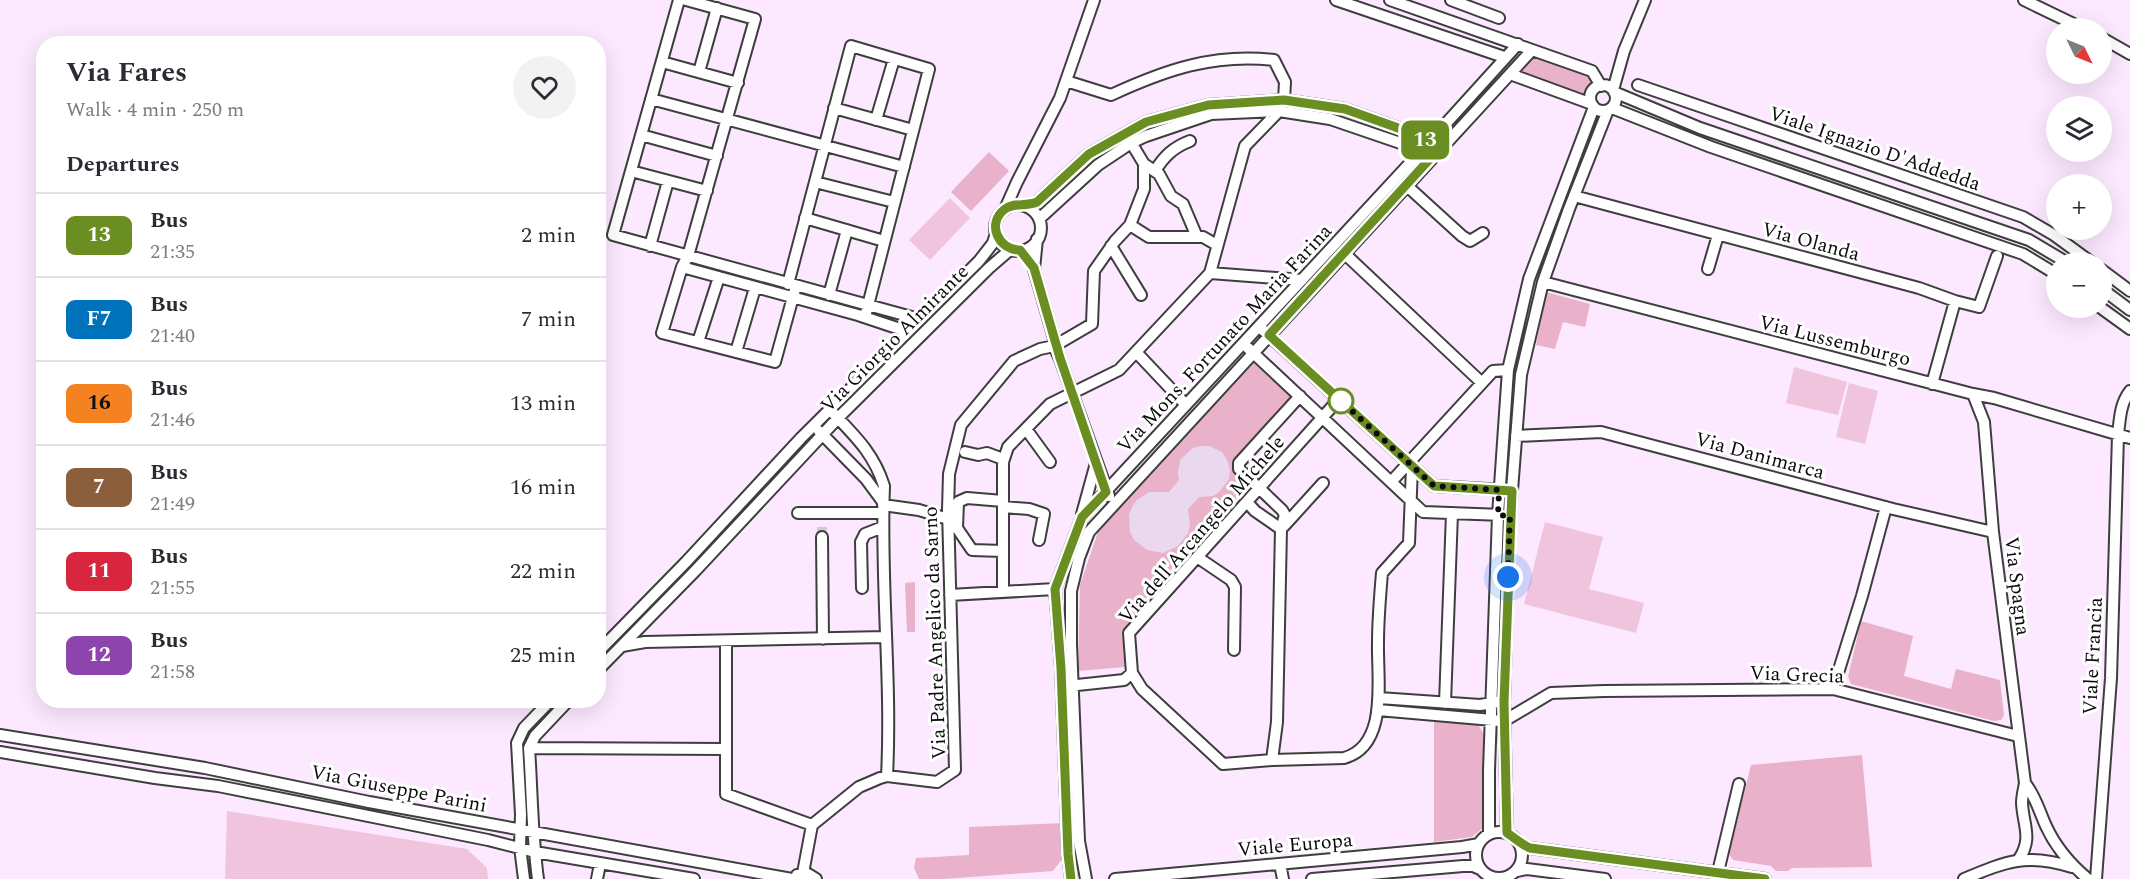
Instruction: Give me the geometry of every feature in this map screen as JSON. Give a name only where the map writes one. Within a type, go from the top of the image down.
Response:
[{"type":"street","points":[[679,0],[613,236],[688,256],[866,311],[919,319]]},
{"type":"street","points":[[686,0],[756,19],[688,256],[682,267],[662,333],[775,362],[805,218],[851,46],[929,69],[866,311]]},
{"type":"street","points":[[1005,209],[1060,98],[1094,0]]},
{"type":"street","points":[[1336,0],[1504,57]]},
{"type":"street","name":"Viale Ignazio D'Addedda","points":[[1390,0],[1592,71],[1608,88],[1700,128],[2029,240],[2049,252]]},
{"type":"street","points":[[1451,0],[1499,18]]},
{"type":"street","points":[[1489,834],[1499,490],[1508,370],[1529,279],[1593,105],[1592,93],[1608,88],[1645,0]]},
{"type":"street","points":[[2024,0],[2061,18]]},
{"type":"street","points":[[699,72],[717,8]]},
{"type":"street","name":"Via Mons. Fortunato Maria Farina","points":[[1071,879],[1067,845],[1067,682],[1071,591],[1079,558],[1089,532],[1406,185],[1504,57],[1518,44]]},
{"type":"street","points":[[2112,44],[2130,54]]},
{"type":"street","name":"Via Mons. Fortunato Maria Farina","points":[[1086,879],[1079,841],[1067,682],[1055,589],[1082,517],[1415,158],[1434,146],[1532,50]]},
{"type":"street","points":[[1003,591],[1004,459],[1008,447],[1050,404],[1119,370],[1210,273],[1245,146],[1279,111],[1284,100],[1285,82],[1274,60],[1253,58],[1219,59],[1183,66],[1111,94],[1066,81]]},
{"type":"street","points":[[876,120],[894,59]]},
{"type":"street","points":[[662,62],[738,82]]},
{"type":"street","points":[[1510,74],[1593,105],[1600,111],[1610,109],[1781,171],[2023,254],[2046,268]]},
{"type":"street","name":"Viale Ignazio D'Addedda","points":[[1638,85],[2023,217],[2077,252]]},
{"type":"street","points":[[1507,833],[1504,702],[1510,516],[1521,375],[1543,282],[1574,196],[1610,109],[1616,100],[1608,88]]},
{"type":"street","points":[[651,99],[903,166]]},
{"type":"street","points":[[1039,219],[1146,122],[1208,105],[1284,100],[1345,109],[1415,134],[1434,146]]},
{"type":"street","points":[[834,108],[913,130]]},
{"type":"street","points":[[1034,268],[1015,250],[999,241],[996,234],[996,221],[999,214],[1016,205],[1025,206],[1037,202],[1089,154],[1129,138],[1146,136],[1211,114],[1279,111],[1330,119],[1409,146],[1420,169]]},
{"type":"street","points":[[641,135],[717,156]]},
{"type":"street","points":[[1056,345],[1092,324],[1094,271],[1111,246],[1130,225],[1144,189],[1144,165],[1129,138]]},
{"type":"street","points":[[1155,171],[1160,161],[1176,147],[1190,141]]},
{"type":"street","points":[[1781,171],[1786,157]]},
{"type":"street","points":[[1144,165],[1159,174],[1171,196],[1183,204],[1197,237]]},
{"type":"street","points":[[631,171],[707,191]]},
{"type":"street","points":[[650,246],[668,181]]},
{"type":"street","points":[[815,182],[894,202]]},
{"type":"street","points":[[1017,182],[1020,199],[1039,219],[1040,227],[1034,268],[1060,358],[1106,492],[1114,504]]},
{"type":"street","points":[[1406,185],[1470,241],[1483,233]]},
{"type":"street","name":"Via Olanda","points":[[1574,196],[1919,288],[1979,307],[1997,256]]},
{"type":"street","points":[[1934,224],[1939,209]]},
{"type":"street","points":[[805,218],[884,241]]},
{"type":"street","points":[[1130,225],[1149,237],[1203,237],[1217,245]]},
{"type":"street","points":[[829,295],[847,230]]},
{"type":"street","name":"Via Giorgio Almirante","points":[[996,234],[993,243],[979,261],[906,331],[814,425],[822,435],[1015,250]]},
{"type":"street","points":[[1708,269],[1718,235]]},
{"type":"street","points":[[1015,250],[1031,246],[1037,239]]},
{"type":"street","points":[[1111,246],[1141,295]]},
{"type":"street","points":[[1344,253],[1482,383]]},
{"type":"street","points":[[682,267],[755,288],[792,289],[829,295],[906,331]]},
{"type":"street","points":[[1210,273],[1302,280]]},
{"type":"street","points":[[699,342],[719,277]]},
{"type":"street","points":[[2112,278],[2130,291]]},
{"type":"street","name":"Via Lussemburgo","points":[[1543,282],[1932,384],[1994,398],[2130,438]]},
{"type":"street","points":[[736,352],[755,288]]},
{"type":"street","points":[[2112,296],[2130,310]]},
{"type":"street","points":[[1932,384],[1955,301]]},
{"type":"street","points":[[2112,316],[2130,329]]},
{"type":"street","points":[[1259,326],[1434,486],[1512,491]]},
{"type":"street","points":[[1243,344],[1423,512],[1510,516]]},
{"type":"street","name":"Via Padre Angelico da Sarno","points":[[812,825],[860,787],[887,776],[937,782],[955,770],[948,519],[949,474],[961,424],[1014,362],[1040,349],[1054,346],[1060,358]]},
{"type":"street","points":[[1136,352],[1186,405]]},
{"type":"street","points":[[1391,482],[1410,466],[1493,371],[1508,370]]},
{"type":"street","name":"Viale Francia","points":[[2096,879],[2111,678],[2118,435],[2121,407],[2130,391]]},
{"type":"street","name":"Via Spagna","points":[[1973,394],[1984,422],[1993,532],[2025,783],[2022,801],[2027,835],[2026,848],[2019,859]]},
{"type":"street","points":[[1272,760],[1277,722],[1281,529],[1285,515],[1239,469],[1239,463],[1300,396]]},
{"type":"street","name":"Via dell'Arcangelo Michele","points":[[1132,673],[1129,633],[1339,399]]},
{"type":"street","points":[[830,409],[869,451],[878,467],[884,486],[885,638],[889,744],[887,776]]},
{"type":"street","points":[[606,644],[814,425]]},
{"type":"street","points":[[1026,429],[1050,462]]},
{"type":"street","name":"Via Danimarca","points":[[1516,436],[1601,432],[1886,507],[1993,532]]},
{"type":"street","points":[[606,662],[712,554],[822,435],[866,479],[883,506]]},
{"type":"street","points":[[965,452],[978,455],[987,453],[1004,459]]},
{"type":"street","points":[[1082,517],[1096,462]]},
{"type":"street","points":[[1067,682],[1124,680],[1132,673],[1142,689],[1223,764],[1353,756],[1364,748],[1378,710],[1377,644],[1382,573],[1409,543],[1412,501],[1410,466]]},
{"type":"street","points":[[1281,529],[1323,483]]},
{"type":"street","points":[[1003,551],[972,550],[957,528],[958,502],[967,498],[1029,509],[1044,514],[1039,540]]},
{"type":"street","points":[[1247,502],[1255,511],[1281,529]]},
{"type":"street","points":[[798,513],[822,518],[883,506],[919,510],[948,519]]},
{"type":"street","points":[[1833,689],[1862,596],[1886,507]]},
{"type":"street","points":[[1438,716],[1442,703],[1452,513]]},
{"type":"street","points":[[862,588],[861,542],[865,534],[884,526]]},
{"type":"street","points":[[822,537],[823,639]]},
{"type":"street","points":[[1197,557],[1231,580],[1235,587],[1234,650]]},
{"type":"street","points":[[950,595],[1055,589]]},
{"type":"street","points":[[642,625],[641,633],[645,642]]},
{"type":"street","points":[[622,646],[645,642],[885,638]]},
{"type":"street","points":[[726,642],[726,794],[812,825],[803,873]]},
{"type":"street","name":"Via Grecia","points":[[1504,721],[1551,693],[1833,689],[2018,736]]},
{"type":"street","points":[[1379,698],[1480,705],[1492,701],[1504,702]]},
{"type":"street","points":[[524,879],[520,847],[518,743],[524,728],[543,708]]},
{"type":"street","points":[[538,879],[534,852],[535,831],[529,748],[534,736],[561,708]]},
{"type":"street","points":[[1378,710],[1491,718],[1504,721]]},
{"type":"street","name":"Via Giuseppe Parini","points":[[0,735],[206,768],[792,879]]},
{"type":"street","points":[[529,748],[726,749]]},
{"type":"street","points":[[0,752],[218,786],[520,847],[534,852],[600,864],[634,874],[694,879]]},
{"type":"street","name":"Via Spagna","points":[[2025,783],[2034,795],[2045,825],[2058,848],[2073,867],[2088,879]]},
{"type":"street","points":[[282,800],[285,784]]},
{"type":"street","points":[[1718,872],[1739,784]]},
{"type":"street","points":[[1512,876],[1521,864],[1523,855],[1520,844],[1507,833],[1489,834],[1479,844],[1476,856],[1483,874],[1500,879],[1512,876],[1527,869],[1605,879]]},
{"type":"street","name":"Viale Europa","points":[[1115,879],[1479,844]]},
{"type":"street","points":[[1520,844],[1530,848],[1765,879]]},
{"type":"street","points":[[1964,879],[2019,859],[2051,860],[2073,867]]},
{"type":"street","points":[[597,879],[600,864]]},
{"type":"street","points":[[1281,864],[1283,879]]},
{"type":"street","name":"Viale Europa","points":[[1312,879],[1462,866],[1473,866],[1483,874]]},
{"type":"street","points":[[792,879],[803,873],[816,879]]},
{"type":"shaded area","points":[[1534,57],[1589,76],[1595,82],[1585,93],[1587,99],[1519,72]]},
{"type":"shaded area","points":[[989,152],[1009,171],[971,211],[951,192]]},
{"type":"shaded area","points":[[950,198],[970,218],[930,260],[909,240]]},
{"type":"shaded area","points":[[1546,292],[1590,304],[1585,327],[1563,322],[1555,349],[1536,345]]},
{"type":"shaded area","points":[[1254,363],[1294,400],[1233,464],[1249,484],[1151,592],[1122,633],[1125,667],[1078,671],[1080,585],[1098,532]]},
{"type":"shaded area","points":[[1794,367],[1847,382],[1838,415],[1786,403]]},
{"type":"shaded area","points":[[1849,383],[1878,391],[1865,444],[1836,437]]},
{"type":"shaded area","points":[[1209,446],[1222,452],[1230,469],[1229,479],[1219,492],[1213,496],[1199,497],[1188,509],[1190,525],[1188,533],[1178,546],[1163,553],[1147,550],[1134,540],[1130,532],[1129,515],[1132,507],[1137,500],[1149,492],[1169,492],[1179,480],[1180,460],[1193,448]]},
{"type":"shaded area","points":[[1545,522],[1603,537],[1589,589],[1644,603],[1636,633],[1524,604]]},
{"type":"shaded area","points":[[915,582],[915,632],[907,632],[905,583]]},
{"type":"shaded area","points":[[1861,621],[1913,636],[1904,676],[1951,689],[1956,669],[2000,680],[2004,715],[2001,720],[1994,721],[1851,684],[1848,677]]},
{"type":"shaded area","points":[[1434,722],[1477,723],[1487,739],[1483,828],[1472,837],[1434,842]]},
{"type":"shaded area","points":[[1862,755],[1872,867],[1792,868],[1788,871],[1776,871],[1771,866],[1733,860],[1729,854],[1751,765]]},
{"type":"shaded area","points":[[227,811],[467,849],[487,868],[488,879],[225,879]]},
{"type":"shaded area","points":[[1064,823],[1065,855],[1053,871],[919,879],[914,868],[916,858],[969,855],[969,827]]},
{"type":"tunnel","points":[[822,522],[822,537]]},
{"type":"bus line","name":"13","points":[[1071,879],[1055,589],[1082,517],[1106,492],[1060,358],[1034,268],[1020,250],[1007,248],[999,241],[996,234],[996,221],[999,214],[1010,206],[1026,207],[1037,202],[1089,154],[1146,122],[1208,105],[1277,100],[1345,109],[1415,134],[1438,150],[1269,335],[1434,486],[1512,491],[1504,702],[1507,833],[1520,844],[1530,848],[1765,879]]},
{"type":"route","points":[[1341,401],[1339,399],[1434,486],[1499,490],[1498,515],[1510,516],[1508,577]]}]
